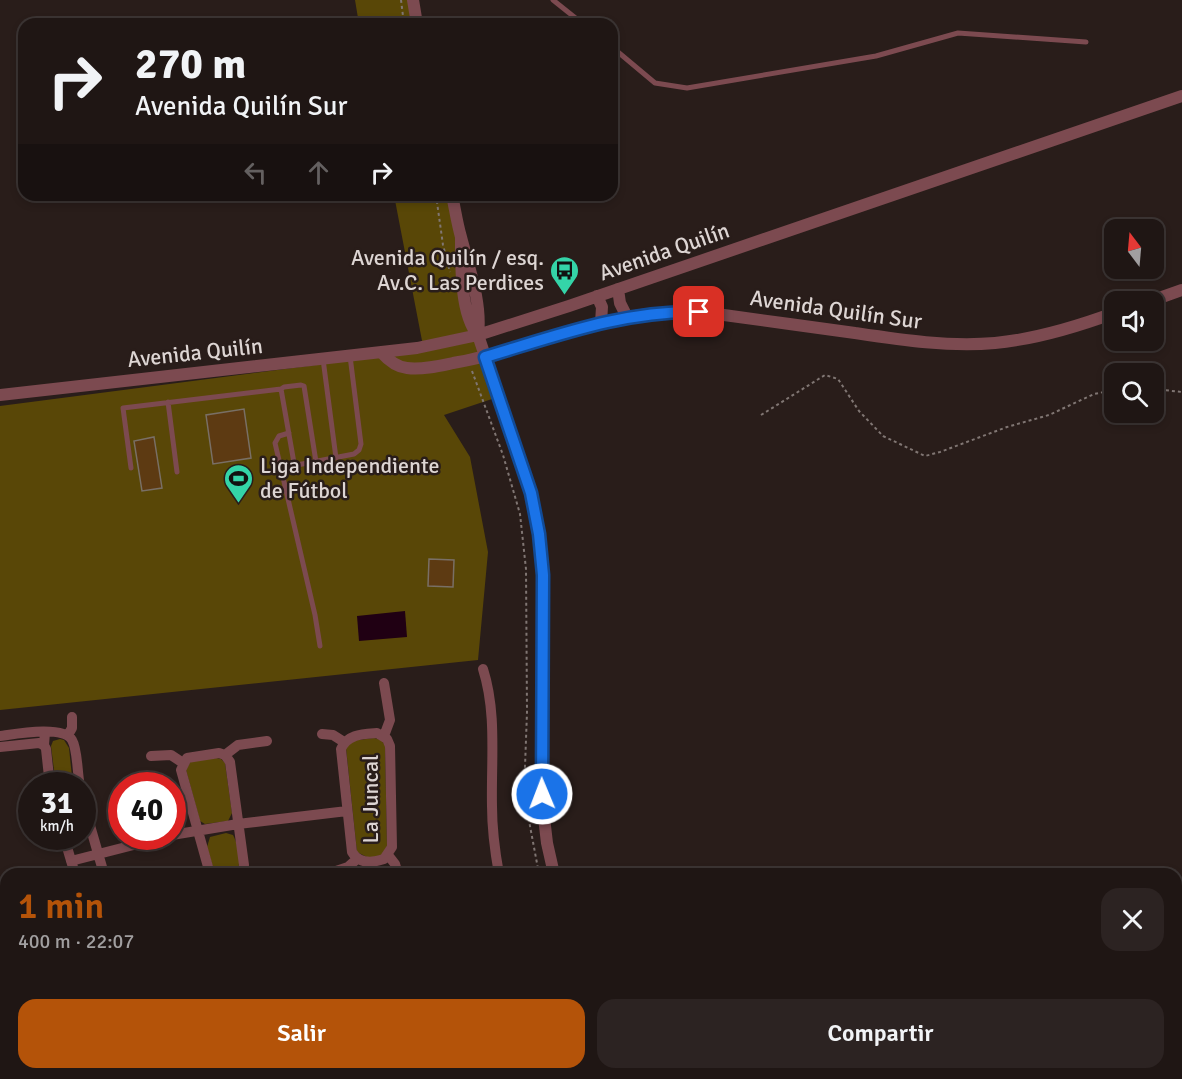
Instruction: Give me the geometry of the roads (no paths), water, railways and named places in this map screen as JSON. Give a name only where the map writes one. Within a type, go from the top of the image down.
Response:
[{"type":"street","points":[[413,0],[416,18]]},
{"type":"street","name":"Avenida Quilín","points":[[0,395],[417,348],[478,335],[1182,96]]},
{"type":"street","points":[[453,201],[461,237],[467,313],[470,324],[478,335],[531,493],[539,534],[543,575],[542,789],[547,843],[553,868]]},
{"type":"street","points":[[618,289],[620,303],[627,317]]},
{"type":"street","points":[[1164,297],[1182,290]]},
{"type":"street","points":[[597,296],[602,307],[601,323]]},
{"type":"street","name":"Avenida Quilín Sur","points":[[381,352],[388,360],[408,368],[468,361],[601,323],[660,312],[699,312],[910,341],[956,345],[1023,339],[1069,328],[1104,316]]},
{"type":"street","points":[[483,669],[489,686],[492,714],[492,816],[498,868]]},
{"type":"street","points":[[384,683],[390,720],[384,736]]},
{"type":"street","points":[[68,735],[72,728],[72,717]]},
{"type":"street","points":[[45,732],[44,745],[48,772]]},
{"type":"street","points":[[1,741],[45,732],[62,732],[68,735],[74,745],[78,772]]},
{"type":"street","name":"La Juncal","points":[[373,733],[384,736],[389,743],[390,750],[392,847],[388,855],[366,862],[357,859],[351,847],[340,754],[344,742],[356,735],[373,733]]},
{"type":"street","points":[[322,734],[333,735],[344,742]]},
{"type":"street","points":[[1,741],[44,745]]},
{"type":"street","points":[[225,755],[238,745],[267,741]]},
{"type":"street","points":[[208,868],[182,774],[183,763],[191,756],[219,753],[225,755],[230,762],[243,868]]},
{"type":"street","points":[[150,756],[168,754],[183,763]]},
{"type":"street","name":"La Juncal","points":[[186,832],[347,811]]},
{"type":"street","points":[[96,846],[102,868]]},
{"type":"street","points":[[68,850],[73,868]]},
{"type":"street","points":[[71,861],[111,850]]},
{"type":"street","points":[[388,855],[396,868]]},
{"type":"street","points":[[345,868],[357,859]]},
{"type":"lane","points":[[553,0],[576,18]]},
{"type":"lane","points":[[618,52],[655,83],[687,88],[876,56],[958,33],[1086,42]]},
{"type":"lane","points":[[281,389],[294,463],[297,465],[354,454],[359,450],[361,444],[350,356]]},
{"type":"lane","points":[[323,359],[336,458]]},
{"type":"lane","points":[[131,468],[123,408],[301,385],[304,386],[316,462]]},
{"type":"lane","points":[[168,402],[177,472]]},
{"type":"lane","points":[[289,434],[279,436],[275,443],[315,615],[320,646]]},
{"type":"place","name":"Avenida Quilín / esq. Av.C. Las Perdices","points":[[565,296]]},
{"type":"place","name":"Liga Independiente de Fútbol","points":[[239,504]]}]
